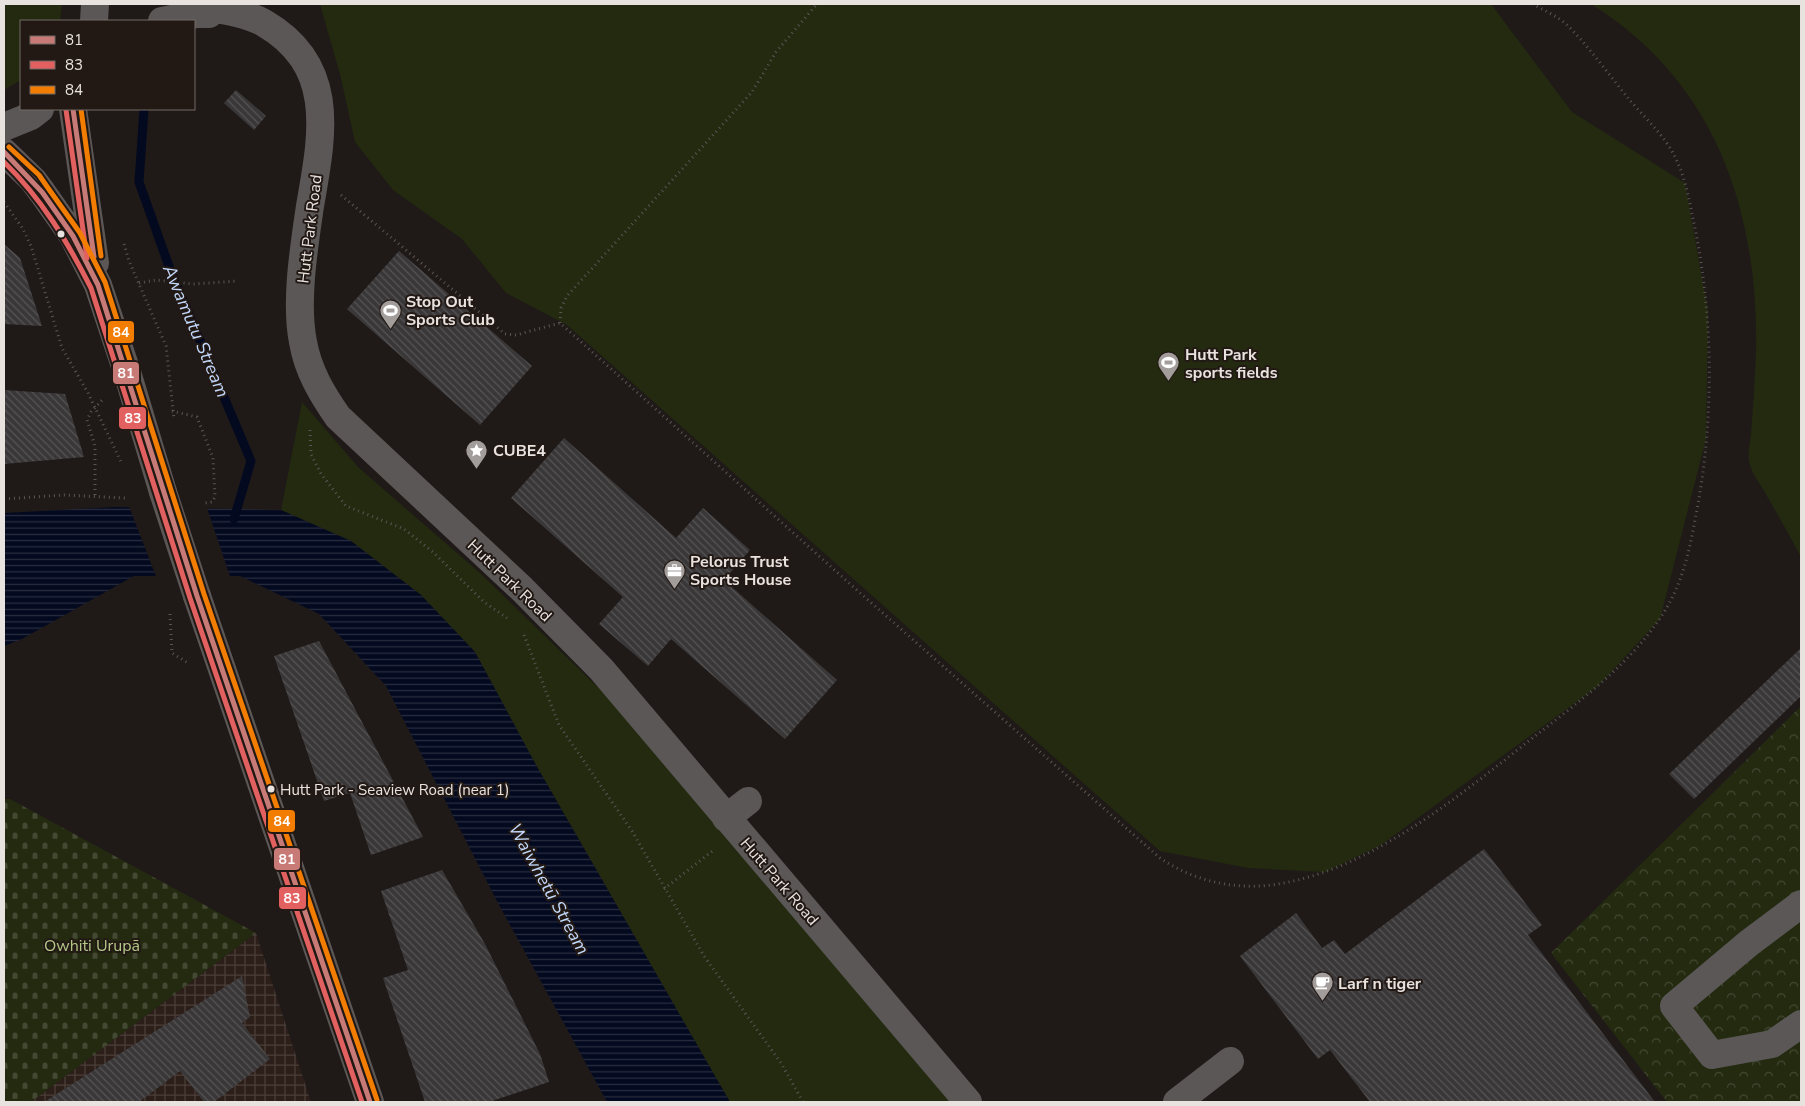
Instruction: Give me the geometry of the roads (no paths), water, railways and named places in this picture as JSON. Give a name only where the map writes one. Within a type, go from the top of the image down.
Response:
[{"type":"main road","points":[[94,20],[95,4]]},
{"type":"main road","points":[[4,127],[31,116],[39,110]]},
{"type":"main road","points":[[73,110],[98,285],[197,596],[370,1102]]},
{"type":"main road","points":[[4,152],[33,180],[42,192],[73,236],[98,285]]},
{"type":"street","name":"Hutt Park Road","points":[[183,4],[247,12],[289,42],[308,66],[315,82],[322,123],[304,260],[300,310],[304,349],[308,365],[319,389],[338,417],[522,589],[601,669],[968,1102]]},
{"type":"street","name":"Hutt Park Road","points":[[167,20],[196,14],[247,12]]},
{"type":"street","points":[[732,825],[748,801]]},
{"type":"street","points":[[1801,904],[1749,943],[1674,1006],[1712,1055],[1772,1044],[1801,1024]]},
{"type":"street","points":[[1177,1102],[1230,1061]]},
{"type":"water","name":"Waiwhetū Stream","points":[[116,507],[281,510],[351,541],[421,595],[475,652],[536,765],[730,1102],[607,1102],[498,903],[386,686],[319,614],[240,576],[134,576],[22,639],[4,646],[4,513]]},
{"type":"waterway","name":"Awamutu Stream","points":[[144,110],[139,182],[171,272],[251,461],[234,519]]},
{"type":"place","name":"Stop Out Sports Club","points":[[390,329]]},
{"type":"place","name":"Hutt Park sports fields","points":[[1169,382]]},
{"type":"place","name":"CUBE4","points":[[477,469]]},
{"type":"place","name":"Pelorus Trust Sports House","points":[[674,589]]},
{"type":"place","name":"Hutt Park - Seaview Road (near 1)","points":[[271,789]]},
{"type":"place","name":"Larf n tiger","points":[[1322,1002]]},
{"type":"park label","name":"Owhiti Urupā","points":[[92,945]]}]
